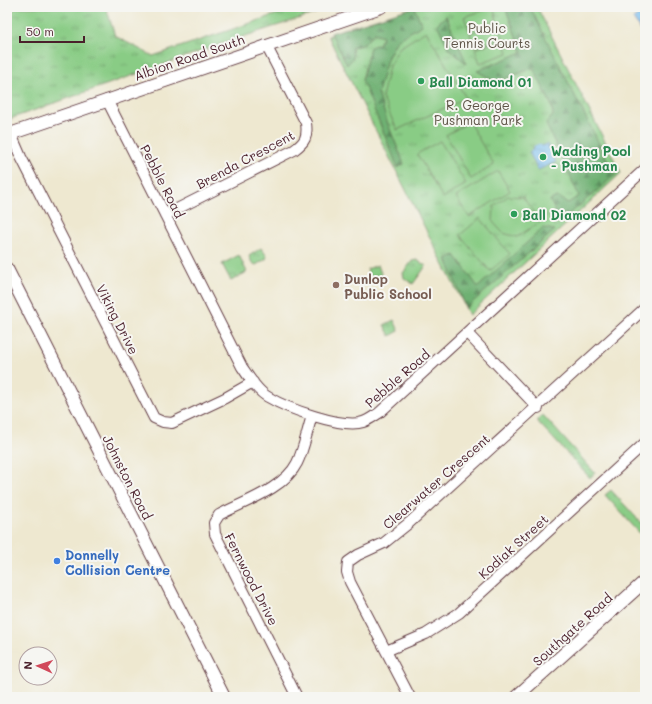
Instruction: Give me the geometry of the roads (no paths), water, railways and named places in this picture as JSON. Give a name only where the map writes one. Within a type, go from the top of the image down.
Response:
[{"type":"street","name":"Albion Road South","points":[[9,134],[381,7]]},
{"type":"street","name":"Brenda Crescent","points":[[165,215],[294,150],[305,142],[308,133],[306,123],[266,45]]},
{"type":"street","name":"Pebble Road","points":[[108,100],[242,367],[253,382],[267,397],[312,416],[355,423],[368,419],[379,413],[645,170]]},
{"type":"street","name":"Viking Drive","points":[[9,134],[154,418],[163,422],[172,423],[225,398],[253,382]]},
{"type":"street","name":"Johnston Road","points":[[7,269],[224,697]]},
{"type":"street","name":"Clearwater Crescent","points":[[410,697],[350,582],[347,572],[348,562],[394,536],[538,408],[645,308]]},
{"type":"street","points":[[467,333],[538,408]]},
{"type":"street","name":"Fernwood Drive","points":[[297,697],[215,534],[214,523],[219,515],[277,485],[292,471],[297,462],[312,416]]},
{"type":"street","name":"Kodiak Street","points":[[386,650],[426,634],[459,613],[645,444]]},
{"type":"street","name":"Southgate Road","points":[[516,697],[645,581]]},
{"type":"water","points":[[641,13],[645,19],[645,30],[642,32],[633,19]]},
{"type":"water","name":"Wading Pool - Pushman","points":[[540,144],[542,146],[547,144],[556,162],[538,170],[529,152],[534,149],[533,147]]},
{"type":"place","name":"Ball Diamond 01","points":[[421,81]]},
{"type":"place","name":"Wading Pool - Pushman","points":[[543,157]]},
{"type":"place","name":"Ball Diamond 02","points":[[514,214]]},
{"type":"place","name":"Dunlop Public School","points":[[336,285]]},
{"type":"place","name":"Donnelly Collision Centre","points":[[57,561]]},
{"type":"park label","name":"Public Tennis Courts","points":[[487,34]]},
{"type":"park label","name":"R. George Pushman Park","points":[[478,112]]}]
